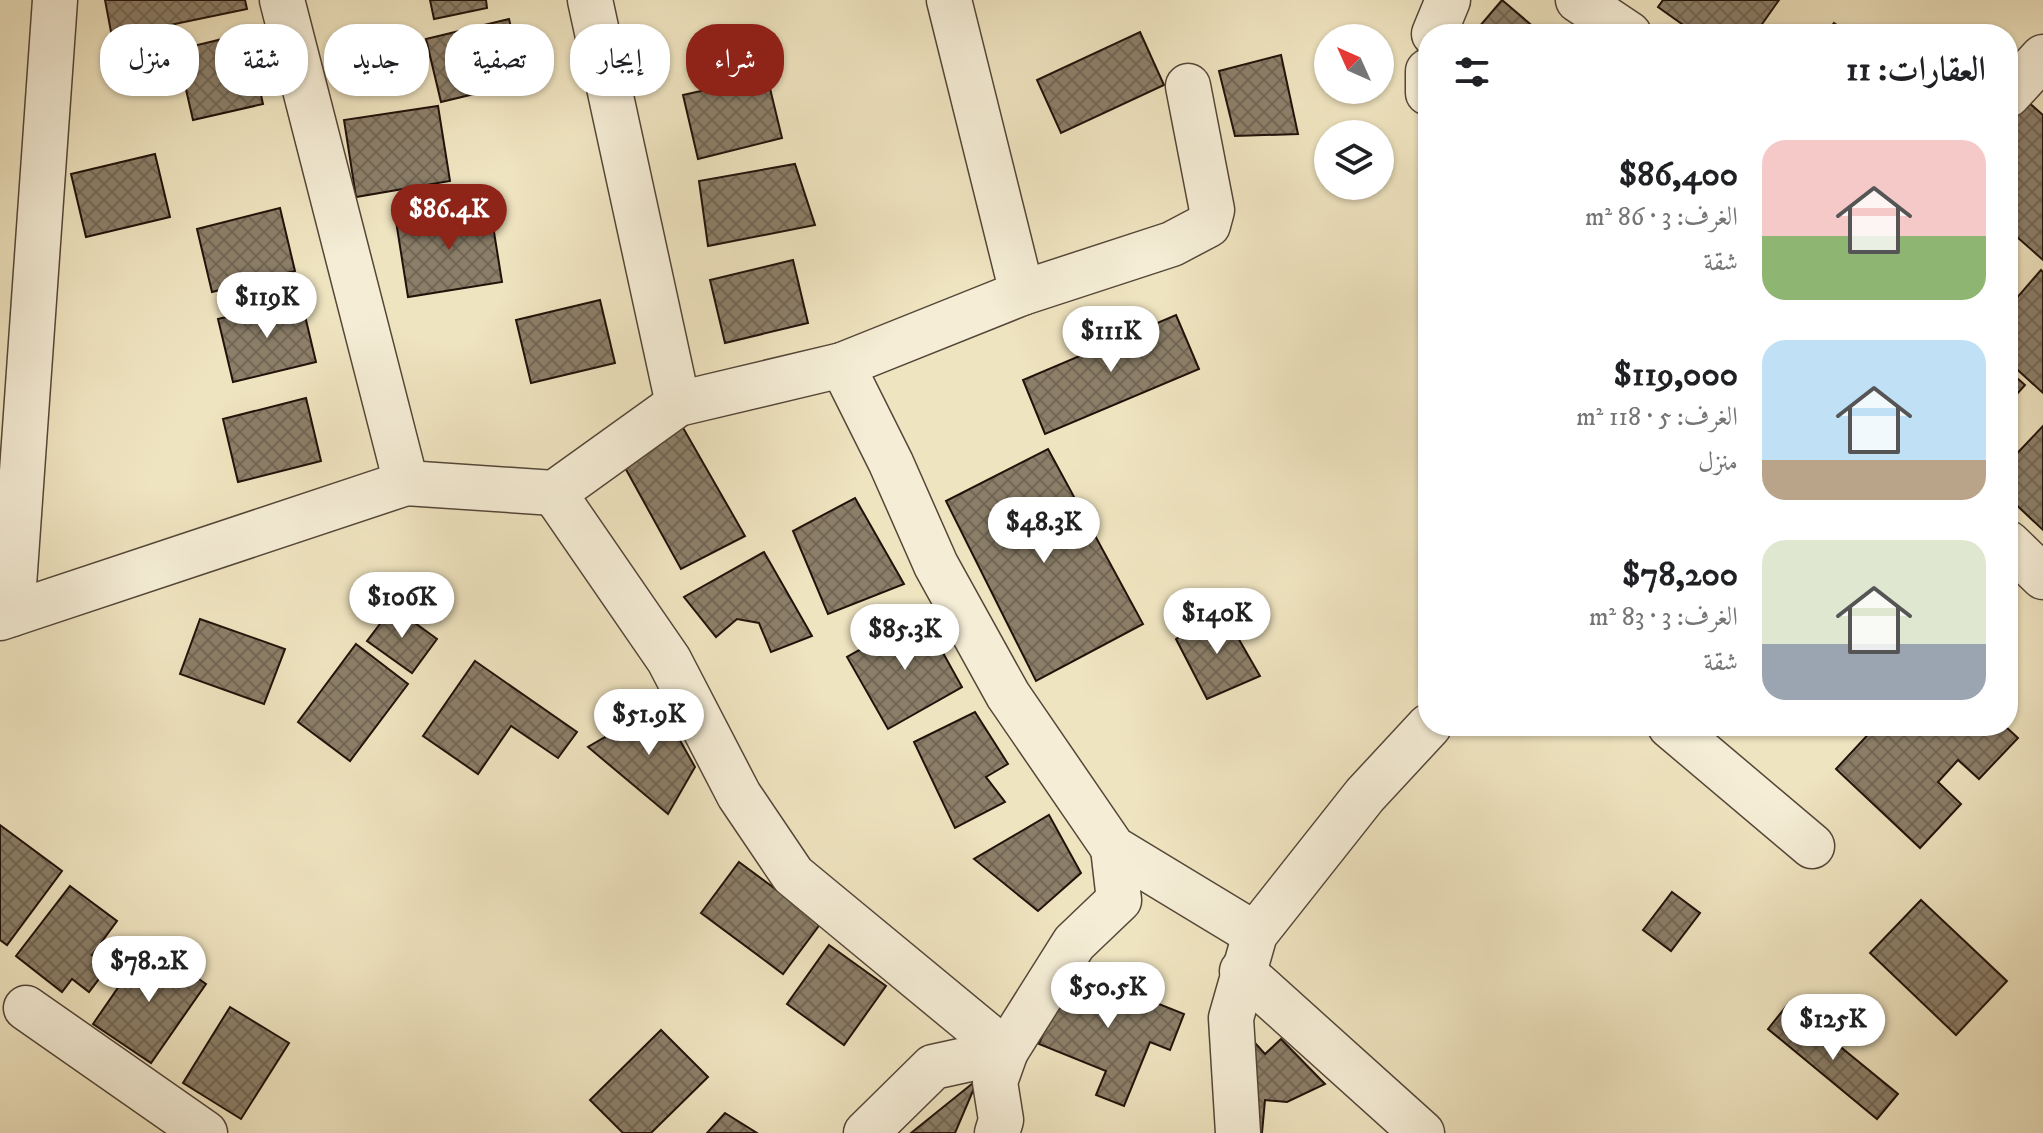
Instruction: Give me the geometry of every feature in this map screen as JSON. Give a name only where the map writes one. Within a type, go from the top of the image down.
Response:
[{"type":"street","points":[[55,0],[6,616],[406,483],[554,493],[678,404],[842,365],[1022,293],[1172,244],[1208,225],[1212,210],[1188,86]]},
{"type":"street","points":[[282,0],[406,483]]},
{"type":"street","points":[[590,0],[678,404]]},
{"type":"street","points":[[949,0],[1022,293]]},
{"type":"street","points":[[1438,24],[1448,0]]},
{"type":"street","points":[[1578,0],[1614,24]]},
{"type":"street","points":[[842,365],[891,463],[936,565],[1008,695],[1113,848],[1249,953],[1422,1133]]},
{"type":"street","points":[[554,493],[669,660],[739,795],[793,875],[854,929],[1006,1051]]},
{"type":"street","points":[[2018,553],[2043,577]]},
{"type":"street","points":[[1238,1133],[1231,1018],[1249,953],[1365,795],[1420,736]]},
{"type":"street","points":[[1682,736],[1812,846]]},
{"type":"street","points":[[997,1133],[1001,1120],[995,1082],[1006,1051],[1074,943],[1119,900],[1113,848]]},
{"type":"street","points":[[26,1008],[205,1133]]},
{"type":"street","points":[[866,1133],[933,1067],[1006,1051]]},
{"type":"building","points":[[105,0],[245,0],[247,9],[175,24],[110,24]]},
{"type":"building","points":[[430,0],[486,0],[487,8],[434,19]]},
{"type":"building","points":[[1502,0],[1530,24],[1482,24]]},
{"type":"building","points":[[1663,0],[1779,0],[1762,24],[1682,24],[1658,7]]},
{"type":"building","points":[[509,19],[510,24],[488,24]]},
{"type":"building","points":[[1140,32],[1164,85],[1061,133],[1037,80]]},
{"type":"building","points":[[445,34],[445,96],[466,96],[441,102],[429,52],[429,38]]},
{"type":"building","points":[[215,41],[215,96],[261,96],[263,104],[193,120],[188,96],[199,96],[199,45]]},
{"type":"building","points":[[1281,55],[1298,134],[1235,136],[1219,71]]},
{"type":"building","points":[[683,95],[772,96],[782,138],[698,159]]},
{"type":"building","points":[[2020,95],[2043,115],[2043,260],[2018,238]]},
{"type":"building","points":[[438,106],[450,181],[356,197],[344,120]]},
{"type":"building","points":[[155,154],[170,217],[86,237],[71,174]]},
{"type":"building","points":[[795,164],[815,225],[708,246],[699,181]]},
{"type":"building","points":[[490,207],[502,282],[408,297],[396,221]]},
{"type":"building","points":[[280,208],[295,271],[212,292],[197,229]]},
{"type":"building","points":[[793,260],[808,323],[725,343],[710,280]]},
{"type":"building","points":[[2041,270],[2043,393],[2018,370],[2018,296]]},
{"type":"building","points":[[301,299],[316,362],[233,382],[218,319]]},
{"type":"building","points":[[600,300],[615,363],[531,383],[516,320]]},
{"type":"building","points":[[1176,315],[1199,369],[1045,434],[1023,380]]},
{"type":"building","points":[[2018,379],[2025,385],[2018,393]]},
{"type":"building","points":[[306,398],[321,461],[238,482],[223,419]]},
{"type":"building","points":[[682,426],[745,536],[681,569],[623,464]]},
{"type":"building","points":[[2043,426],[2043,530],[2018,506],[2018,452]]},
{"type":"building","points":[[1048,449],[1143,624],[1036,681],[946,501]]},
{"type":"building","points":[[855,498],[904,584],[828,614],[793,531]]},
{"type":"building","points":[[764,552],[812,636],[771,652],[759,623],[737,619],[716,637],[684,597]]},
{"type":"building","points":[[393,607],[437,639],[412,673],[367,641]]},
{"type":"building","points":[[1222,610],[1260,676],[1207,699],[1176,639]]},
{"type":"building","points":[[922,615],[962,687],[888,729],[847,657]]},
{"type":"building","points":[[200,619],[285,649],[264,704],[180,674]]},
{"type":"building","points":[[356,644],[408,684],[350,761],[298,722]]},
{"type":"building","points":[[475,661],[577,732],[558,758],[511,726],[478,774],[423,736]]},
{"type":"building","points":[[660,705],[695,767],[668,814],[588,747]]},
{"type":"building","points":[[975,712],[1008,764],[986,777],[1005,802],[955,828],[914,742]]},
{"type":"building","points":[[1867,736],[2018,738],[1979,779],[1958,760],[1938,782],[1961,804],[1920,848],[1836,769]]},
{"type":"building","points":[[1049,815],[1081,873],[1038,911],[974,859]]},
{"type":"building","points":[[0,825],[62,871],[7,945],[0,940]]},
{"type":"building","points":[[739,862],[821,923],[783,974],[701,913]]},
{"type":"building","points":[[70,886],[117,921],[92,955],[108,967],[89,992],[72,979],[62,992],[16,956]]},
{"type":"building","points":[[1672,892],[1700,913],[1671,951],[1643,930]]},
{"type":"building","points":[[1921,900],[2007,981],[1956,1035],[1870,953]]},
{"type":"building","points":[[148,944],[206,984],[151,1063],[93,1024]]},
{"type":"building","points":[[829,945],[886,986],[844,1045],[787,1004]]},
{"type":"building","points":[[1069,968],[1184,1014],[1170,1050],[1150,1042],[1124,1106],[1096,1095],[1106,1071],[1039,1044]]},
{"type":"building","points":[[1788,1004],[1898,1094],[1877,1119],[1768,1029]]},
{"type":"building","points":[[230,1007],[289,1043],[241,1119],[183,1083]]},
{"type":"building","points":[[661,1030],[708,1077],[651,1133],[623,1133],[590,1100]]},
{"type":"building","points":[[1281,1039],[1325,1084],[1287,1102],[1265,1100],[1262,1133],[1254,1133],[1226,1071],[1255,1043],[1265,1054]]},
{"type":"building","points":[[978,1079],[955,1133],[911,1133]]},
{"type":"building","points":[[725,1113],[757,1133],[707,1133]]}]
